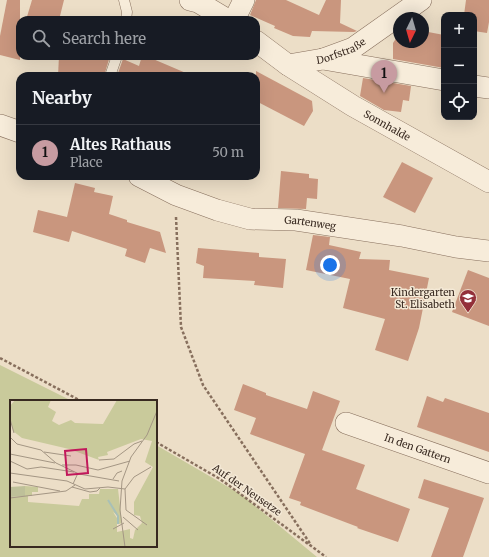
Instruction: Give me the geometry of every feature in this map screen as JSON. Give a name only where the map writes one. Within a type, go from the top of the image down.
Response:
[{"type":"street","points":[[190,0],[198,2],[221,16]]},
{"type":"street","points":[[236,16],[244,0]]},
{"type":"street","name":"Dorfstraße","points":[[288,65],[323,59],[353,48],[421,0]]},
{"type":"street","points":[[260,44],[288,65]]},
{"type":"street","points":[[323,59],[441,79]]},
{"type":"street","name":"Sonnhalde","points":[[288,65],[353,106],[489,182]]},
{"type":"street","points":[[477,86],[489,88]]},
{"type":"street","points":[[0,126],[16,131]]},
{"type":"street","name":"Gartenweg","points":[[147,180],[176,195],[217,210],[250,219],[296,220],[402,236],[456,247],[489,251]]},
{"type":"street","name":"In den Gattern","points":[[346,423],[489,473]]},
{"type":"lane","points":[[124,0],[128,12],[127,16]]},
{"type":"lane","points":[[111,72],[116,60]]},
{"type":"path","points":[[176,195],[181,328],[203,385],[311,545]]},
{"type":"path","points":[[0,358],[79,400]]},
{"type":"path","name":"Auf der Neusetze","points":[[157,443],[220,479],[326,557]]},
{"type":"green space","points":[[0,365],[70,400],[10,400],[10,547],[157,547],[157,446],[242,495],[317,557],[0,557]]},
{"type":"building","points":[[7,0],[20,0],[20,16],[16,16],[16,59],[0,55],[0,36]]},
{"type":"building","points":[[32,0],[64,0],[60,16],[27,16]]},
{"type":"building","points":[[256,0],[286,0],[319,15],[326,0],[341,0],[340,23],[357,31],[312,31],[310,37],[293,36],[274,28],[275,26],[260,19],[260,16],[250,15]]},
{"type":"building","points":[[466,0],[489,0],[489,22],[487,33],[477,31],[477,12],[464,12]]},
{"type":"building","points":[[429,32],[441,34],[441,67],[393,59],[393,48],[429,48]]},
{"type":"building","points":[[59,60],[109,60],[105,72],[58,72]]},
{"type":"building","points":[[123,60],[139,66],[141,60],[155,60],[184,72],[118,72]]},
{"type":"building","points":[[260,73],[312,101],[313,111],[304,126],[260,103]]},
{"type":"building","points":[[363,78],[411,86],[409,101],[403,100],[401,112],[384,110],[360,96]]},
{"type":"building","points":[[402,162],[433,178],[415,213],[383,197]]},
{"type":"building","points":[[281,171],[309,174],[309,178],[318,179],[317,199],[307,198],[306,209],[278,208]]},
{"type":"building","points":[[75,183],[95,188],[94,192],[113,196],[109,214],[127,220],[127,222],[160,232],[166,253],[150,248],[145,263],[125,256],[127,249],[72,231],[69,242],[33,232],[38,210],[67,217]]},
{"type":"building","points":[[313,235],[330,237],[329,245],[361,252],[359,259],[390,260],[389,270],[429,278],[419,328],[408,361],[375,350],[385,319],[343,308],[350,279],[306,270]]},
{"type":"building","points":[[198,248],[259,253],[259,257],[286,259],[283,288],[254,285],[255,281],[203,278],[204,266],[196,263]]},
{"type":"building","points":[[468,270],[489,278],[489,326],[452,312]]},
{"type":"building","points":[[243,384],[266,393],[266,395],[307,409],[313,391],[340,401],[322,450],[365,465],[356,489],[410,509],[398,542],[357,528],[358,527],[300,505],[301,502],[289,498],[305,454],[250,434],[256,418],[234,410]]},
{"type":"building","points":[[427,396],[443,402],[445,398],[489,413],[489,452],[417,427]]},
{"type":"building","points":[[424,479],[484,498],[463,557],[431,557],[449,508],[418,498]]},
{"type":"place","name":"Altes Rathaus","points":[[384,93]]},
{"type":"place","name":"Kindergarten St. Elisabeth","points":[[468,313]]}]
